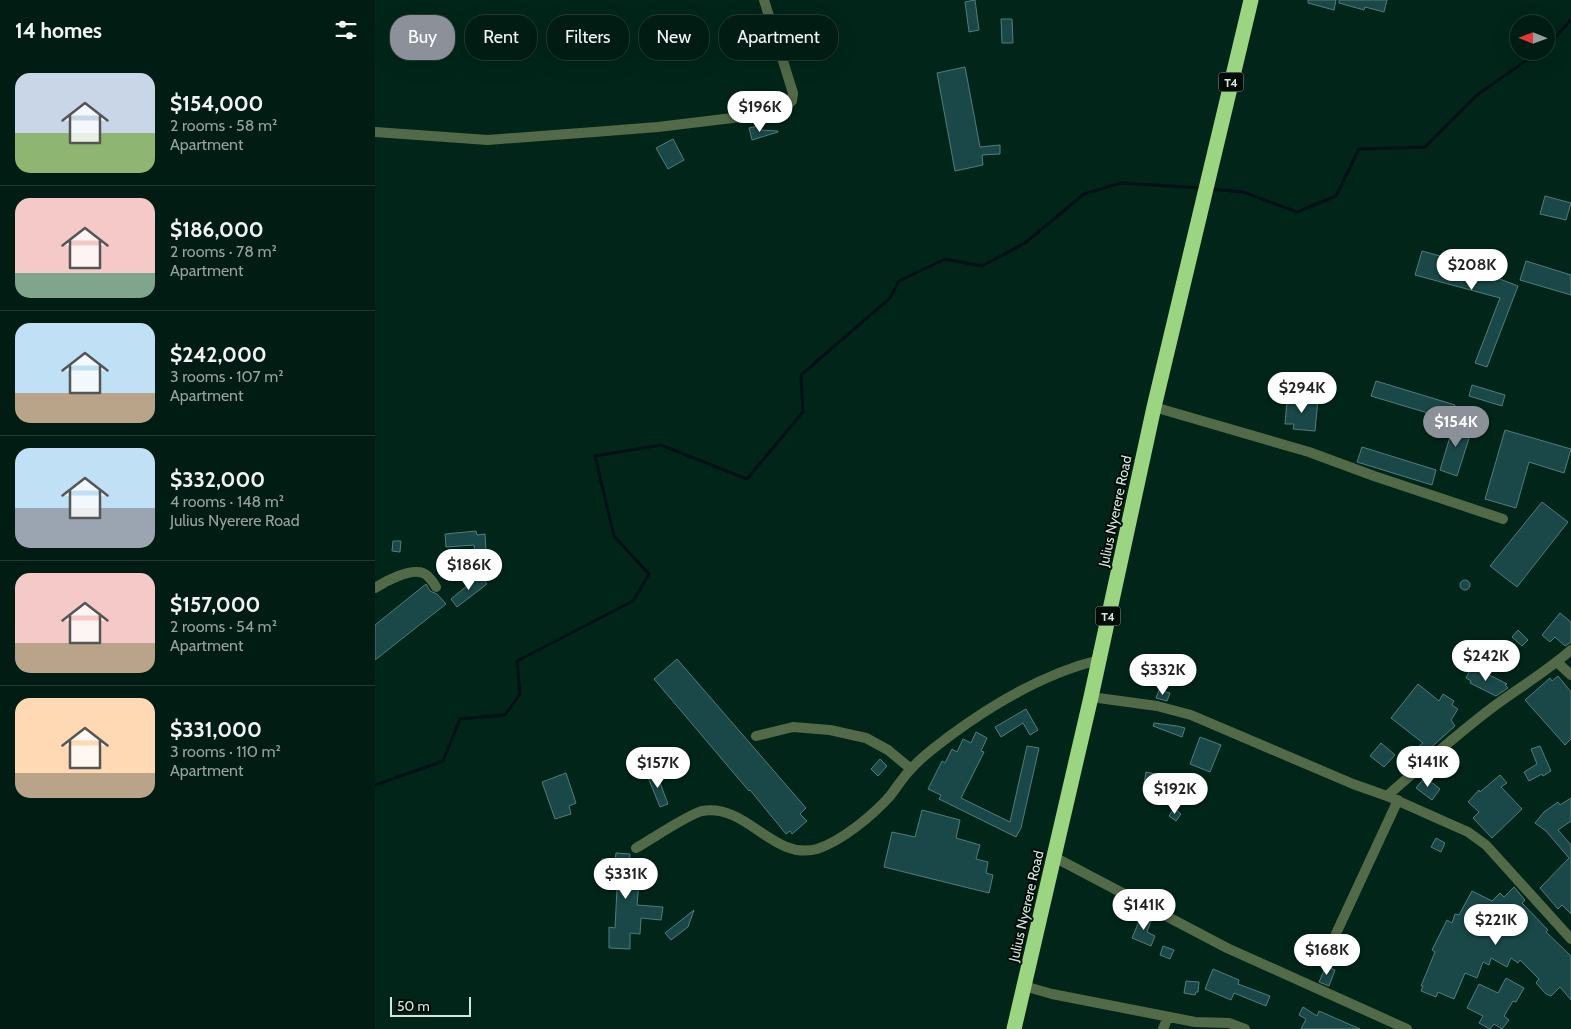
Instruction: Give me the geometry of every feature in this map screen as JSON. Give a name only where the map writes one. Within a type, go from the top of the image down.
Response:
[{"type":"highway","name":"Julius Nyerere Road","points":[[1014,1029],[1091,697],[1154,407],[1251,0]]},
{"type":"street","points":[[375,132],[488,140],[657,127],[749,116],[784,107],[792,101],[793,93],[764,0]]},
{"type":"street","points":[[1154,407],[1309,452],[1503,519]]},
{"type":"street","points":[[375,588],[394,578],[417,572],[424,573],[437,587]]},
{"type":"street","points":[[1387,796],[1449,741],[1571,650]]},
{"type":"street","points":[[636,848],[695,814],[715,810],[740,818],[784,846],[803,850],[817,849],[833,842],[874,813],[891,795],[911,768],[939,744],[978,716],[1047,677],[1072,666],[1099,660]]},
{"type":"street","points":[[1557,662],[1571,675]]},
{"type":"street","points":[[1091,697],[1157,706],[1191,715],[1353,784],[1398,800],[1468,832],[1486,846],[1571,939]]},
{"type":"street","points":[[756,736],[793,727],[830,730],[866,738],[887,750],[911,768]]},
{"type":"street","points":[[1327,953],[1398,800]]},
{"type":"street","points":[[1054,857],[1227,948],[1407,1029]]},
{"type":"street","points":[[1024,986],[1052,994],[1168,1017],[1197,1026],[1229,1023],[1245,1029]]},
{"type":"street","points":[[1163,1029],[1168,1017]]},
{"type":"building","points":[[975,0],[979,30],[969,32],[965,2]]},
{"type":"building","points":[[1308,0],[1336,0],[1334,10],[1308,3]]},
{"type":"building","points":[[1339,0],[1387,0],[1384,12],[1365,7],[1364,10],[1339,3]]},
{"type":"building","points":[[1001,19],[1012,19],[1013,43],[1002,43]]},
{"type":"building","points":[[965,67],[980,147],[1000,145],[1000,154],[982,155],[983,165],[955,171],[937,73]]},
{"type":"building","points":[[758,126],[759,130],[778,132],[752,140],[749,128]]},
{"type":"building","points":[[673,139],[684,160],[668,169],[656,148]]},
{"type":"building","points":[[1545,196],[1571,203],[1566,220],[1540,214]]},
{"type":"building","points":[[1422,251],[1499,272],[1497,278],[1518,286],[1487,367],[1475,363],[1500,298],[1415,275]]},
{"type":"building","points":[[1526,261],[1571,275],[1571,295],[1520,280]]},
{"type":"building","points":[[1376,381],[1455,405],[1451,420],[1371,396]]},
{"type":"building","points":[[1472,385],[1505,395],[1502,406],[1469,396]]},
{"type":"building","points":[[1297,397],[1318,399],[1315,431],[1293,429],[1294,424],[1285,424],[1287,401],[1297,402]]},
{"type":"building","points":[[1455,420],[1473,426],[1457,476],[1440,470]]},
{"type":"building","points":[[1505,430],[1571,449],[1564,473],[1529,462],[1516,508],[1485,499]]},
{"type":"building","points":[[1362,447],[1436,470],[1432,485],[1357,462]]},
{"type":"building","points":[[1542,502],[1568,522],[1517,587],[1490,566]]},
{"type":"building","points":[[476,531],[477,535],[485,534],[487,566],[476,567],[474,545],[446,547],[445,534]]},
{"type":"building","points":[[393,541],[401,541],[400,552],[392,551]]},
{"type":"building","points":[[480,575],[487,584],[457,607],[451,599]]},
{"type":"building","points":[[1463,580],[1467,580],[1470,585],[1469,589],[1463,590],[1460,587],[1460,583]]},
{"type":"building","points":[[426,584],[430,591],[437,594],[446,604],[375,660],[375,625]]},
{"type":"building","points":[[1560,613],[1571,622],[1571,642],[1565,646],[1555,637],[1550,642],[1542,635]]},
{"type":"building","points":[[1518,630],[1528,640],[1522,646],[1512,637]]},
{"type":"building","points":[[677,659],[806,808],[800,814],[807,821],[792,834],[790,831],[786,834],[654,679]]},
{"type":"building","points":[[1472,666],[1507,684],[1505,685],[1508,688],[1496,696],[1470,683],[1471,681],[1466,678]]},
{"type":"building","points":[[1558,676],[1571,692],[1571,739],[1565,745],[1525,700],[1550,678],[1552,681]]},
{"type":"building","points":[[1418,684],[1439,701],[1443,694],[1454,701],[1452,705],[1458,709],[1451,720],[1455,726],[1416,759],[1406,770],[1397,762],[1406,752],[1409,754],[1423,743],[1391,718]]},
{"type":"building","points":[[1159,690],[1170,693],[1167,701],[1156,698]]},
{"type":"building","points":[[1026,709],[1038,730],[1030,735],[1023,723],[1001,737],[995,727]]},
{"type":"building","points":[[1154,723],[1185,728],[1182,737],[1153,726]]},
{"type":"building","points":[[976,732],[987,738],[981,751],[984,752],[961,798],[1010,822],[1027,746],[1039,748],[1021,828],[1016,837],[939,799],[941,795],[928,789],[942,761],[945,763],[952,749],[957,752],[963,739],[971,743]]},
{"type":"building","points":[[1200,737],[1221,745],[1210,772],[1190,764]]},
{"type":"building","points":[[1381,743],[1395,755],[1384,767],[1370,756]]},
{"type":"building","points":[[1540,746],[1551,771],[1529,781],[1524,772],[1537,764],[1531,749]]},
{"type":"building","points":[[880,759],[887,766],[878,776],[871,769]]},
{"type":"building","points":[[656,772],[668,804],[660,807],[647,775]]},
{"type":"building","points":[[1146,772],[1155,774],[1152,786],[1144,784]]},
{"type":"building","points":[[566,773],[576,803],[569,806],[571,814],[555,819],[542,782]]},
{"type":"building","points":[[1500,775],[1507,783],[1501,787],[1522,809],[1492,838],[1473,818],[1479,812],[1468,802],[1479,790],[1480,792]]},
{"type":"building","points":[[1425,777],[1440,789],[1432,800],[1416,788]]},
{"type":"building","points":[[1571,798],[1571,821],[1558,830],[1571,845],[1571,914],[1562,905],[1558,909],[1540,888],[1569,858],[1546,831],[1535,823],[1544,812],[1558,802],[1560,805]]},
{"type":"building","points":[[1174,808],[1181,814],[1176,821],[1169,816]]},
{"type":"building","points":[[922,810],[960,820],[956,838],[980,845],[976,859],[988,862],[986,873],[993,875],[989,893],[884,867],[892,832],[915,837]]},
{"type":"building","points":[[1436,838],[1445,843],[1441,852],[1431,847]]},
{"type":"building","points":[[616,853],[630,854],[629,866],[643,867],[642,883],[639,883],[637,905],[663,907],[661,920],[641,918],[640,934],[630,933],[630,949],[609,948],[609,927],[615,928],[617,889],[602,888],[603,869],[601,869],[602,859],[615,860]]},
{"type":"building","points":[[1514,887],[1525,900],[1522,903],[1548,930],[1546,932],[1571,956],[1571,1000],[1560,987],[1551,996],[1546,994],[1536,983],[1539,979],[1520,960],[1518,963],[1511,958],[1507,967],[1491,958],[1489,965],[1483,962],[1477,978],[1465,973],[1454,999],[1438,992],[1436,997],[1421,991],[1423,986],[1421,986],[1435,952],[1432,950],[1447,920],[1452,923],[1455,914],[1459,915],[1472,891],[1492,901],[1500,893],[1504,897]]},
{"type":"building","points":[[694,910],[688,927],[671,940],[665,933]]},
{"type":"building","points":[[1142,914],[1152,918],[1147,932],[1155,936],[1151,946],[1132,938]]},
{"type":"building","points":[[1163,946],[1174,950],[1170,959],[1160,955]]},
{"type":"building","points":[[1326,966],[1335,970],[1329,986],[1319,982]]},
{"type":"building","points":[[1213,969],[1239,980],[1238,984],[1270,996],[1266,1006],[1234,993],[1231,1000],[1205,989]]},
{"type":"building","points":[[1506,978],[1524,988],[1516,1002],[1513,1001],[1504,1016],[1509,1020],[1502,1029],[1494,1024],[1490,1029],[1479,1023],[1483,1016],[1467,1008],[1479,984],[1498,993]]},
{"type":"building","points":[[1186,981],[1199,982],[1198,992],[1195,995],[1184,993]]},
{"type":"building","points":[[1303,1007],[1317,1016],[1319,1011],[1360,1029],[1301,1029],[1306,1019],[1299,1015]]},
{"type":"waterway","points":[[1555,37],[1571,20]]},
{"type":"waterway","points":[[1210,189],[1243,192],[1297,212],[1336,196],[1359,149],[1425,147],[1477,95],[1527,60]]},
{"type":"waterway","points":[[375,785],[443,761],[460,719],[505,715],[520,694],[517,661],[633,601],[649,574],[614,536],[595,456],[661,445],[747,479],[803,412],[801,375],[890,298],[899,281],[945,259],[982,266],[1025,243],[1084,194],[1121,183],[1201,188]]}]
